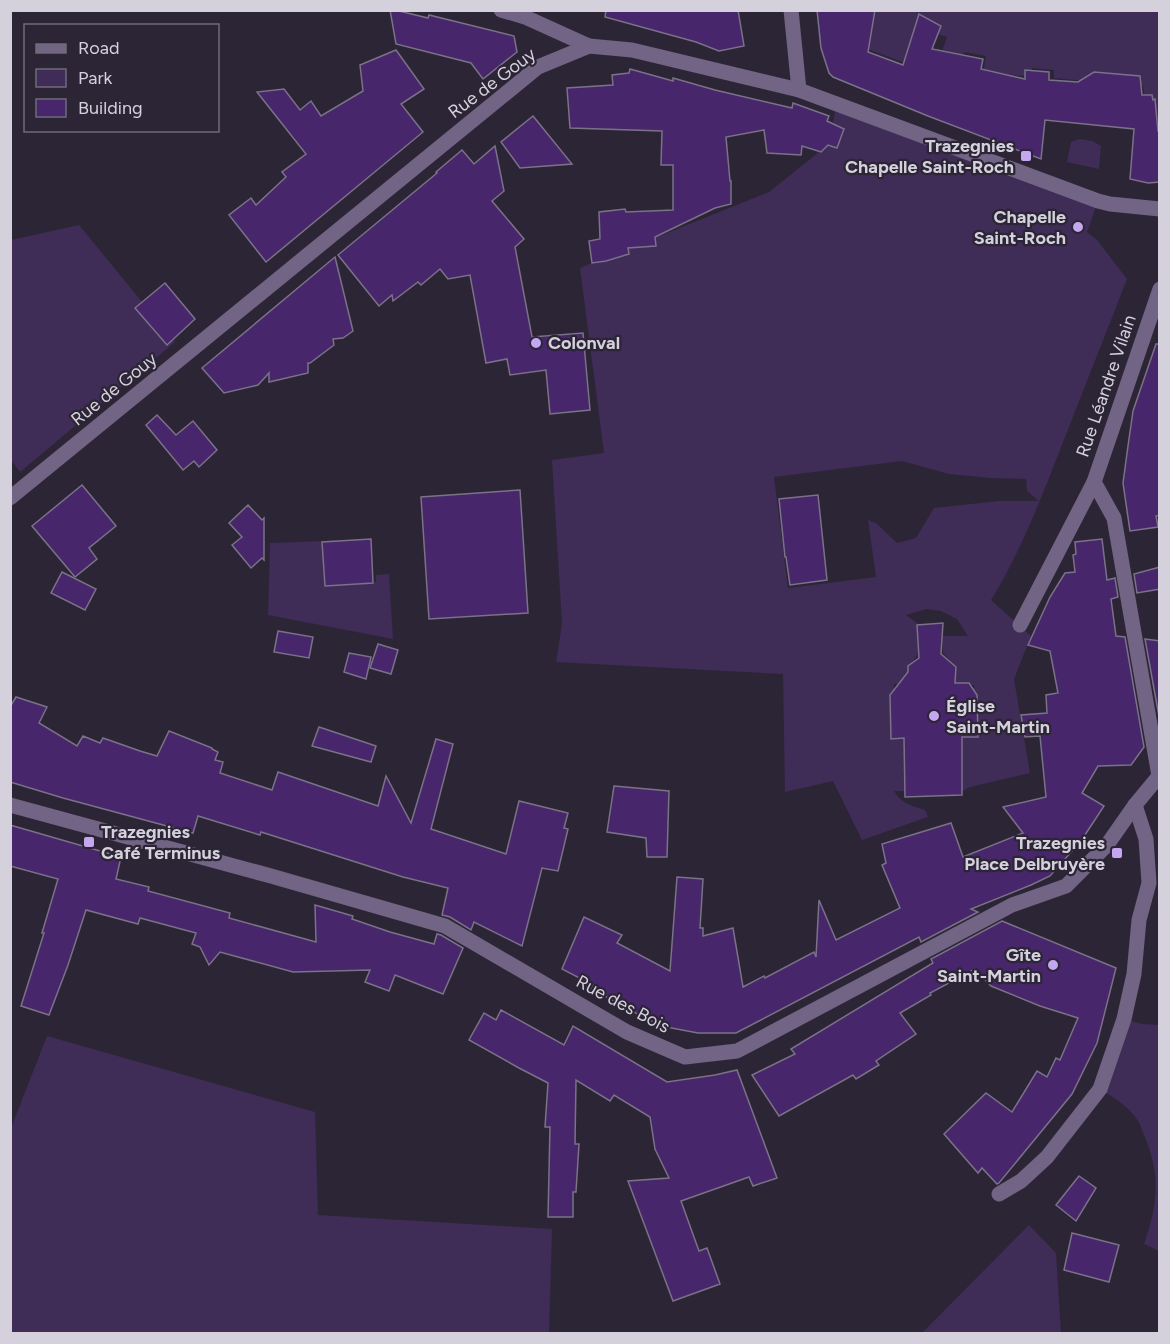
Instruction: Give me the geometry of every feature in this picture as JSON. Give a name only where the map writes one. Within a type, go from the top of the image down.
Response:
[{"type":"street","points":[[501,10],[525,17],[590,46]]},
{"type":"street","points":[[791,10],[799,90]]},
{"type":"street","name":"Rue de Gouy","points":[[10,498],[538,67],[590,46],[632,51],[799,90],[1098,201],[1159,211]]},
{"type":"street","name":"Rue Léandre Vilain","points":[[1159,776],[1114,518],[1094,482],[1160,290]]},
{"type":"street","points":[[1020,625],[1094,482]]},
{"type":"street","name":"Rue des Bois","points":[[10,805],[445,926],[627,1032],[685,1057],[737,1051],[1012,905],[1066,886],[1107,845],[1159,776]]},
{"type":"street","points":[[999,1194],[1021,1181],[1047,1157],[1100,1089],[1124,1019],[1134,974],[1139,920],[1149,883],[1146,839],[1135,805]]},
{"type":"green space","points":[[850,11],[1159,11],[1159,140],[1148,127],[1143,86],[1054,78],[1054,70],[1032,68],[1031,76],[993,75],[980,91],[986,56],[964,52],[958,83],[934,74],[947,37],[932,32],[919,68],[854,44]]},
{"type":"green space","points":[[835,112],[867,116],[1098,201],[1087,232],[1097,240],[1127,279],[1037,507],[1011,564],[991,600],[1031,636],[1014,679],[1030,773],[970,787],[960,792],[961,736],[973,736],[974,685],[954,685],[954,666],[943,653],[943,636],[968,636],[957,619],[941,611],[926,609],[906,615],[920,625],[919,653],[909,666],[908,684],[894,684],[893,735],[908,735],[906,791],[894,791],[903,801],[925,810],[928,817],[862,840],[833,781],[785,792],[783,674],[556,662],[562,624],[552,460],[604,453],[580,268],[769,192],[829,144]],"holes":[[[902,461],[949,474],[1026,479],[1027,491],[1039,501],[999,501],[934,508],[916,538],[897,543],[876,523],[868,520],[876,577],[788,588],[774,477]]]},
{"type":"green space","points":[[1080,139],[1092,141],[1101,146],[1099,169],[1067,162],[1071,142]]},
{"type":"green space","points":[[79,225],[175,342],[20,472],[11,460],[11,240]]},
{"type":"green space","points":[[325,541],[329,585],[376,582],[376,575],[389,574],[393,639],[268,615],[270,543]]},
{"type":"green space","points":[[1124,1019],[1142,1024],[1159,1025],[1159,1251],[1144,1244],[1155,1203],[1156,1190],[1153,1163],[1140,1124],[1120,1102],[1100,1089]]},
{"type":"green space","points":[[47,1036],[315,1112],[318,1215],[552,1229],[549,1333],[11,1333],[11,1128]]},
{"type":"green space","points":[[1029,1225],[1056,1253],[1061,1333],[922,1333]]},
{"type":"building","points":[[390,10],[428,18],[429,15],[514,36],[517,52],[483,79],[471,63],[396,44]]},
{"type":"building","points":[[606,10],[738,10],[744,46],[719,51],[696,42],[605,17]]},
{"type":"building","points":[[817,10],[875,10],[868,52],[903,65],[919,14],[941,26],[932,49],[983,59],[981,69],[1025,79],[1025,70],[1049,72],[1049,80],[1078,82],[1094,72],[1140,76],[1142,95],[1152,95],[1153,100],[1155,99],[1158,131],[1160,131],[1160,182],[1148,183],[1130,179],[1134,129],[1045,120],[1041,159],[833,77],[829,73],[821,48]]},
{"type":"building","points":[[396,50],[424,89],[401,104],[423,132],[266,262],[229,215],[251,198],[256,205],[286,177],[282,172],[306,154],[257,92],[284,89],[300,110],[311,101],[321,116],[363,91],[360,65]]},
{"type":"building","points":[[630,69],[792,108],[793,103],[829,116],[827,121],[844,129],[837,148],[828,145],[821,152],[802,146],[801,155],[767,153],[764,130],[726,137],[731,204],[715,208],[655,237],[656,246],[628,248],[629,254],[592,263],[589,241],[600,239],[599,212],[625,209],[626,212],[673,210],[673,165],[661,165],[662,131],[570,128],[567,88],[613,85],[612,75],[629,73]]},
{"type":"building","points":[[533,116],[572,164],[520,168],[501,142]]},
{"type":"building","points":[[495,146],[504,191],[492,201],[524,239],[515,247],[532,337],[583,333],[590,410],[550,414],[546,370],[510,375],[507,359],[486,363],[470,275],[448,279],[440,269],[421,285],[418,282],[393,301],[392,295],[379,306],[338,255],[462,150],[474,164]]},
{"type":"building","points":[[335,257],[353,331],[343,338],[333,339],[334,345],[308,363],[308,373],[269,382],[269,373],[258,385],[224,393],[202,368]]},
{"type":"building","points":[[165,283],[195,319],[167,345],[135,308]]},
{"type":"building","points":[[1156,344],[1160,344],[1160,515],[1156,516],[1158,527],[1130,531],[1123,483],[1128,446],[1133,411]]},
{"type":"building","points":[[157,415],[176,435],[193,421],[217,450],[199,467],[194,461],[183,470],[146,425]]},
{"type":"building","points":[[82,485],[116,526],[89,548],[97,559],[75,577],[32,526]]},
{"type":"building","points":[[520,490],[528,613],[429,619],[421,497]]},
{"type":"building","points":[[818,495],[827,580],[790,585],[779,499]]},
{"type":"building","points":[[248,505],[262,520],[264,518],[264,560],[262,558],[251,568],[232,545],[242,537],[229,523]]},
{"type":"building","points":[[371,539],[373,583],[325,586],[322,542]]},
{"type":"building","points":[[1102,539],[1107,580],[1115,578],[1118,597],[1111,599],[1116,636],[1125,637],[1144,747],[1131,765],[1098,766],[1082,793],[1104,806],[1081,841],[1050,876],[971,909],[978,912],[921,942],[919,937],[736,1033],[698,1033],[661,1026],[622,1006],[591,988],[593,985],[562,969],[584,917],[622,935],[617,943],[670,971],[677,877],[703,879],[700,928],[703,928],[703,936],[733,928],[743,987],[814,952],[816,957],[819,900],[836,940],[900,908],[882,865],[886,863],[882,844],[951,823],[963,857],[1023,833],[1003,807],[1046,797],[1040,736],[1025,737],[1021,715],[1047,713],[1046,695],[1058,693],[1050,651],[1028,645],[1050,597],[1065,573],[1075,572],[1073,555],[1076,554],[1075,542]]},
{"type":"building","points":[[1160,567],[1160,589],[1137,593],[1134,574]]},
{"type":"building","points":[[62,572],[96,589],[85,610],[51,593]]},
{"type":"building","name":"Église Saint-Martin","points":[[943,623],[941,654],[956,667],[955,683],[969,683],[977,695],[978,737],[962,737],[962,795],[905,797],[904,738],[891,739],[890,695],[908,672],[908,666],[919,658],[917,625]]},
{"type":"building","points":[[278,631],[313,637],[309,658],[274,652]]},
{"type":"building","points":[[1145,639],[1160,641],[1160,722]]},
{"type":"building","points":[[378,644],[398,650],[391,674],[370,668]]},
{"type":"building","points":[[349,653],[371,657],[366,679],[344,672]]},
{"type":"building","points":[[16,697],[47,707],[39,723],[77,746],[83,736],[100,743],[103,738],[157,756],[169,731],[218,752],[215,760],[223,762],[220,773],[272,790],[278,772],[378,806],[386,776],[411,823],[436,739],[453,744],[431,829],[506,854],[519,801],[568,813],[564,828],[568,829],[558,871],[542,868],[522,946],[474,922],[471,930],[450,917],[442,915],[448,888],[403,877],[261,832],[260,835],[198,816],[193,833],[10,782],[10,707]]},
{"type":"building","points":[[319,727],[376,746],[371,762],[312,746]]},
{"type":"building","points":[[614,786],[669,791],[667,857],[647,857],[646,838],[607,832]]},
{"type":"building","points":[[10,825],[121,857],[116,879],[149,887],[148,891],[230,913],[229,918],[316,942],[315,905],[353,916],[352,919],[390,932],[434,944],[437,934],[441,935],[463,948],[443,994],[395,975],[389,991],[365,982],[370,970],[293,972],[220,952],[209,965],[200,947],[192,944],[196,933],[140,918],[138,924],[86,910],[49,1015],[21,1006],[58,879],[10,866]]},
{"type":"building","points":[[1002,921],[1116,968],[1097,1043],[1072,1094],[999,1183],[997,1184],[982,1168],[978,1173],[944,1134],[986,1093],[1012,1112],[1037,1071],[1047,1077],[1056,1058],[1060,1060],[1078,1018],[1040,1006],[991,986],[975,969],[930,993],[931,995],[900,1013],[916,1034],[876,1061],[879,1065],[856,1079],[853,1075],[779,1116],[752,1075],[795,1054],[791,1049],[933,963],[931,959]]},
{"type":"building","points":[[501,1010],[564,1045],[573,1026],[667,1082],[737,1070],[777,1178],[753,1186],[749,1177],[681,1201],[699,1251],[707,1248],[720,1284],[673,1301],[628,1181],[669,1178],[655,1149],[650,1117],[614,1095],[610,1101],[576,1080],[575,1144],[579,1144],[576,1192],[573,1192],[573,1217],[548,1217],[550,1127],[545,1127],[548,1083],[469,1040],[484,1013],[496,1020]]},
{"type":"building","points":[[1079,1176],[1096,1188],[1076,1221],[1056,1205]]},
{"type":"building","points":[[1072,1233],[1119,1245],[1109,1282],[1064,1270]]},
{"type":"place","name":"Trazegnies Chapelle Saint-Roch","points":[[1026,156]]},
{"type":"place","name":"Chapelle Saint-Roch","points":[[1078,227]]},
{"type":"place","name":"Colonval","points":[[536,343]]},
{"type":"place","name":"Église Saint-Martin","points":[[934,716]]},
{"type":"place","name":"Trazegnies Café Terminus","points":[[89,842]]},
{"type":"place","name":"Trazegnies Place Delbruyère","points":[[1117,853]]},
{"type":"place","name":"Gîte Saint-Martin","points":[[1053,965]]}]
